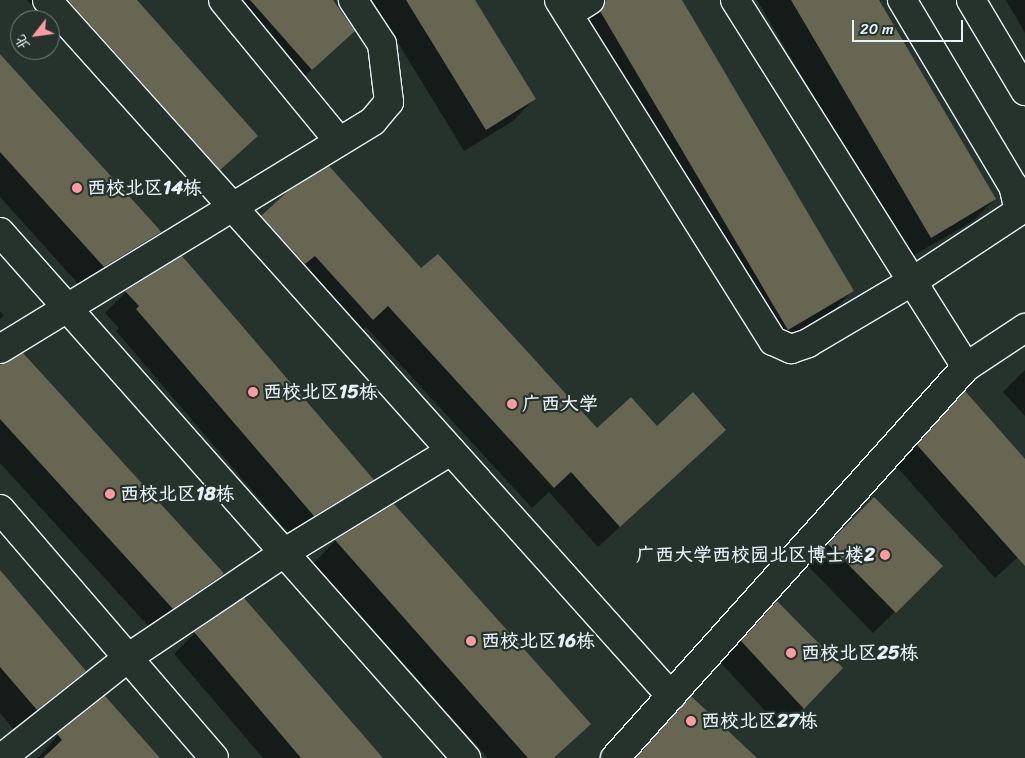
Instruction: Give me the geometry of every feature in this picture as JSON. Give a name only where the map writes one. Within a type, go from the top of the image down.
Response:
[{"type":"street","points":[[47,0],[230,207],[670,696]]},
{"type":"street","points":[[223,0],[339,142]]},
{"type":"street","points":[[0,348],[373,121],[389,102],[382,44],[353,0]]},
{"type":"street","points":[[735,0],[966,366]]},
{"type":"street","points":[[572,5],[773,341],[791,349],[808,343],[913,281],[1019,212],[1013,186],[902,0]]},
{"type":"street","points":[[971,0],[1025,91]]},
{"type":"street","points":[[0,232],[282,554],[466,758]]},
{"type":"street","points":[[615,758],[966,366],[1025,328]]},
{"type":"street","points":[[7,752],[129,657],[282,554],[451,451]]},
{"type":"street","points":[[0,509],[214,758]]},
{"type":"building","points":[[68,0],[137,0],[258,136],[220,170]]},
{"type":"building","points":[[250,0],[333,0],[355,31],[312,70]]},
{"type":"building","points":[[406,0],[475,0],[536,99],[486,130]]},
{"type":"building","points":[[606,0],[682,0],[854,291],[788,330],[600,11]]},
{"type":"building","points":[[791,0],[879,0],[996,199],[931,238]]},
{"type":"building","name":"西校北区14栋","points":[[0,54],[161,232],[104,267],[0,152]]},
{"type":"building","points":[[329,166],[421,268],[438,254],[597,428],[631,397],[657,426],[693,392],[726,430],[620,527],[571,472],[554,488],[388,306],[373,320],[315,256],[305,264],[261,216],[287,192]]},
{"type":"building","name":"西校北区15栋","points":[[182,256],[374,480],[314,516],[136,309],[139,306],[125,291]]},
{"type":"building","name":"西校北区18栋","points":[[23,353],[224,574],[173,609],[0,419],[0,365]]},
{"type":"building","points":[[965,391],[1025,459],[1025,566],[917,445]]},
{"type":"building","name":"广西大学西校园北区博士楼2","points":[[874,497],[943,566],[896,613],[828,544]]},
{"type":"building","name":"西校北区16栋","points":[[394,504],[591,724],[554,758],[528,758],[335,540]]},
{"type":"building","points":[[0,570],[86,671],[37,710],[0,667]]},
{"type":"building","points":[[244,598],[383,758],[301,758],[194,632]]},
{"type":"building","name":"西校北区25栋","points":[[777,601],[843,668],[804,709],[741,641]]},
{"type":"building","points":[[105,696],[160,758],[43,758],[62,740],[57,734]]},
{"type":"building","name":"西校北区27栋","points":[[691,696],[757,758],[636,758]]},
{"type":"place","name":"西校北区14栋","points":[[77,188]]},
{"type":"place","name":"西校北区15栋","points":[[253,392]]},
{"type":"place","name":"广西大学","points":[[512,404]]},
{"type":"place","name":"西校北区18栋","points":[[110,494]]},
{"type":"place","name":"广西大学西校园北区博士楼2","points":[[885,555]]},
{"type":"place","name":"西校北区16栋","points":[[471,641]]},
{"type":"place","name":"西校北区25栋","points":[[791,653]]},
{"type":"place","name":"西校北区27栋","points":[[691,721]]}]
